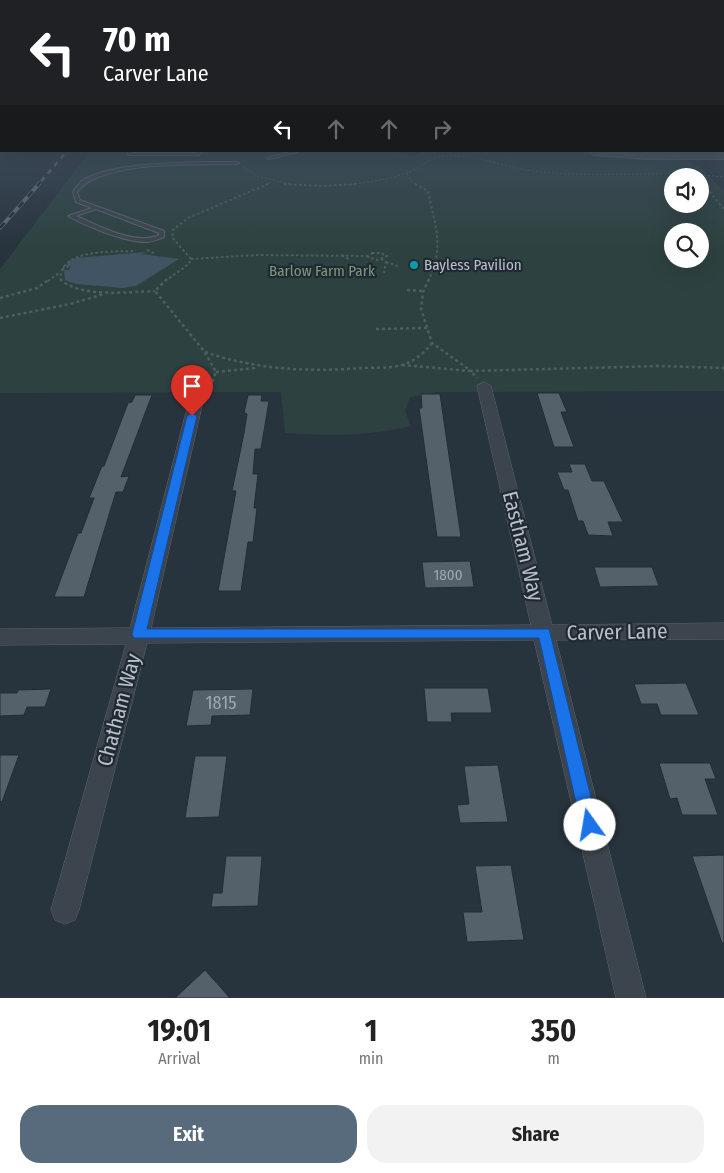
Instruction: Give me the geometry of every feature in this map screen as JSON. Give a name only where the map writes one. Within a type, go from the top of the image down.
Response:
[{"type":"street","points":[[686,156],[696,168]]},
{"type":"street","name":"Eastham Way","points":[[478,379],[544,633],[631,998]]},
{"type":"street","name":"Chatham Way","points":[[65,910],[139,634],[198,393]]},
{"type":"street","name":"Carver Lane","points":[[0,636],[724,631]]},
{"type":"lane","points":[[128,156],[130,169]]},
{"type":"lane","points":[[195,163],[199,156]]},
{"type":"lane","points":[[269,158],[279,156]]},
{"type":"lane","points":[[96,208],[71,216],[138,241],[151,241],[162,236],[162,232],[78,201],[76,192],[78,187],[93,178],[130,169],[195,163],[240,163]]},
{"type":"path","points":[[240,163],[247,171],[273,182],[316,187],[384,180],[407,174],[433,159],[450,156],[539,172],[664,173]]},
{"type":"path","points":[[407,174],[412,182],[428,191],[439,248],[436,265],[424,290],[421,309],[432,343],[478,379]]},
{"type":"path","points":[[709,174],[724,177]]},
{"type":"path","points":[[191,259],[172,237],[173,230],[177,225],[203,210],[273,182]]},
{"type":"path","points":[[709,193],[724,209]]},
{"type":"path","points":[[106,294],[66,284],[60,280],[60,273],[66,260],[79,255],[138,250]]},
{"type":"path","points":[[144,253],[150,252]]},
{"type":"path","points":[[368,257],[378,252],[387,255],[382,260]]},
{"type":"path","points":[[191,259],[341,255],[368,257],[400,267]]},
{"type":"path","points":[[341,255],[350,260]]},
{"type":"path","points":[[155,291],[158,285],[189,264],[191,259]]},
{"type":"path","points":[[384,273],[386,262]]},
{"type":"path","points":[[0,298],[37,288],[60,273]]},
{"type":"path","points":[[407,290],[424,290]]},
{"type":"path","points":[[0,318],[70,304],[106,294],[155,291]]},
{"type":"path","points":[[155,291],[204,351],[216,372],[210,389],[198,393]]},
{"type":"path","points":[[376,329],[427,328]]},
{"type":"path","points":[[402,365],[422,354],[432,343]]},
{"type":"path","points":[[204,351],[227,361],[258,368]]},
{"type":"path","points":[[216,372],[258,368],[342,370],[402,365],[478,379],[660,366],[724,368]]},
{"type":"green space","name":"Barlow Farm Park","points":[[87,156],[682,156],[690,163],[702,168],[664,168],[664,213],[709,213],[709,175],[724,191],[724,391],[438,392],[410,397],[405,411],[411,426],[380,432],[333,435],[285,433],[281,392],[0,393],[0,269]]},
{"type":"water","points":[[146,252],[142,254],[179,259],[136,286],[123,288],[76,284],[65,280],[64,270],[69,270],[71,267],[66,266],[69,261],[77,258]]},
{"type":"building","points":[[537,393],[559,393],[567,412],[561,412],[574,447],[554,447]]},
{"type":"building","points":[[421,394],[440,394],[461,537],[437,537],[419,408],[422,408]]},
{"type":"building","points":[[135,395],[152,395],[121,477],[129,476],[123,492],[116,492],[84,597],[54,597],[78,533],[81,533],[94,498],[89,498],[102,466],[104,466],[128,403],[132,402]]},
{"type":"building","points":[[248,395],[262,395],[261,401],[269,401],[261,449],[255,449],[253,474],[258,474],[253,542],[248,542],[241,591],[218,591],[236,491],[232,491],[244,433],[247,414],[244,413]]},
{"type":"building","points":[[569,464],[585,464],[592,481],[604,481],[623,522],[608,522],[613,536],[588,535],[583,521],[578,521],[568,490],[564,490],[557,472],[572,472]]},
{"type":"building","points":[[470,561],[474,587],[425,588],[422,562]]},
{"type":"building","points":[[594,567],[652,567],[659,586],[600,587]]},
{"type":"building","points":[[686,683],[699,715],[661,715],[657,704],[641,704],[634,684]]},
{"type":"building","points":[[424,688],[488,688],[492,713],[451,713],[452,722],[427,722]]},
{"type":"building","points":[[51,689],[45,707],[27,707],[24,715],[0,716],[0,693],[17,693],[18,690]]},
{"type":"building","points":[[253,689],[250,715],[212,716],[211,725],[186,726],[193,690]]},
{"type":"building","points":[[0,755],[19,755],[2,802],[0,801]]},
{"type":"building","points":[[195,756],[227,756],[219,817],[185,818]]},
{"type":"building","points":[[659,763],[710,763],[716,779],[705,779],[718,815],[682,815],[677,798],[670,799]]},
{"type":"building","points":[[498,765],[508,822],[460,823],[457,805],[469,804],[464,766]]},
{"type":"building","points":[[724,855],[724,943],[722,943],[692,856]]},
{"type":"building","points":[[226,856],[262,856],[258,906],[211,907],[213,893],[222,893]]},
{"type":"building","points":[[511,865],[524,940],[467,942],[463,912],[482,912],[475,866]]},
{"type":"building","points":[[205,970],[230,998],[175,998]]},
{"type":"railway","points":[[38,185],[63,156]]},
{"type":"railway","points":[[0,228],[39,184]]},
{"type":"place","name":"Bayless Pavilion","points":[[414,265]]},
{"type":"route","points":[[192,416],[139,634],[544,633],[590,825]]}]
